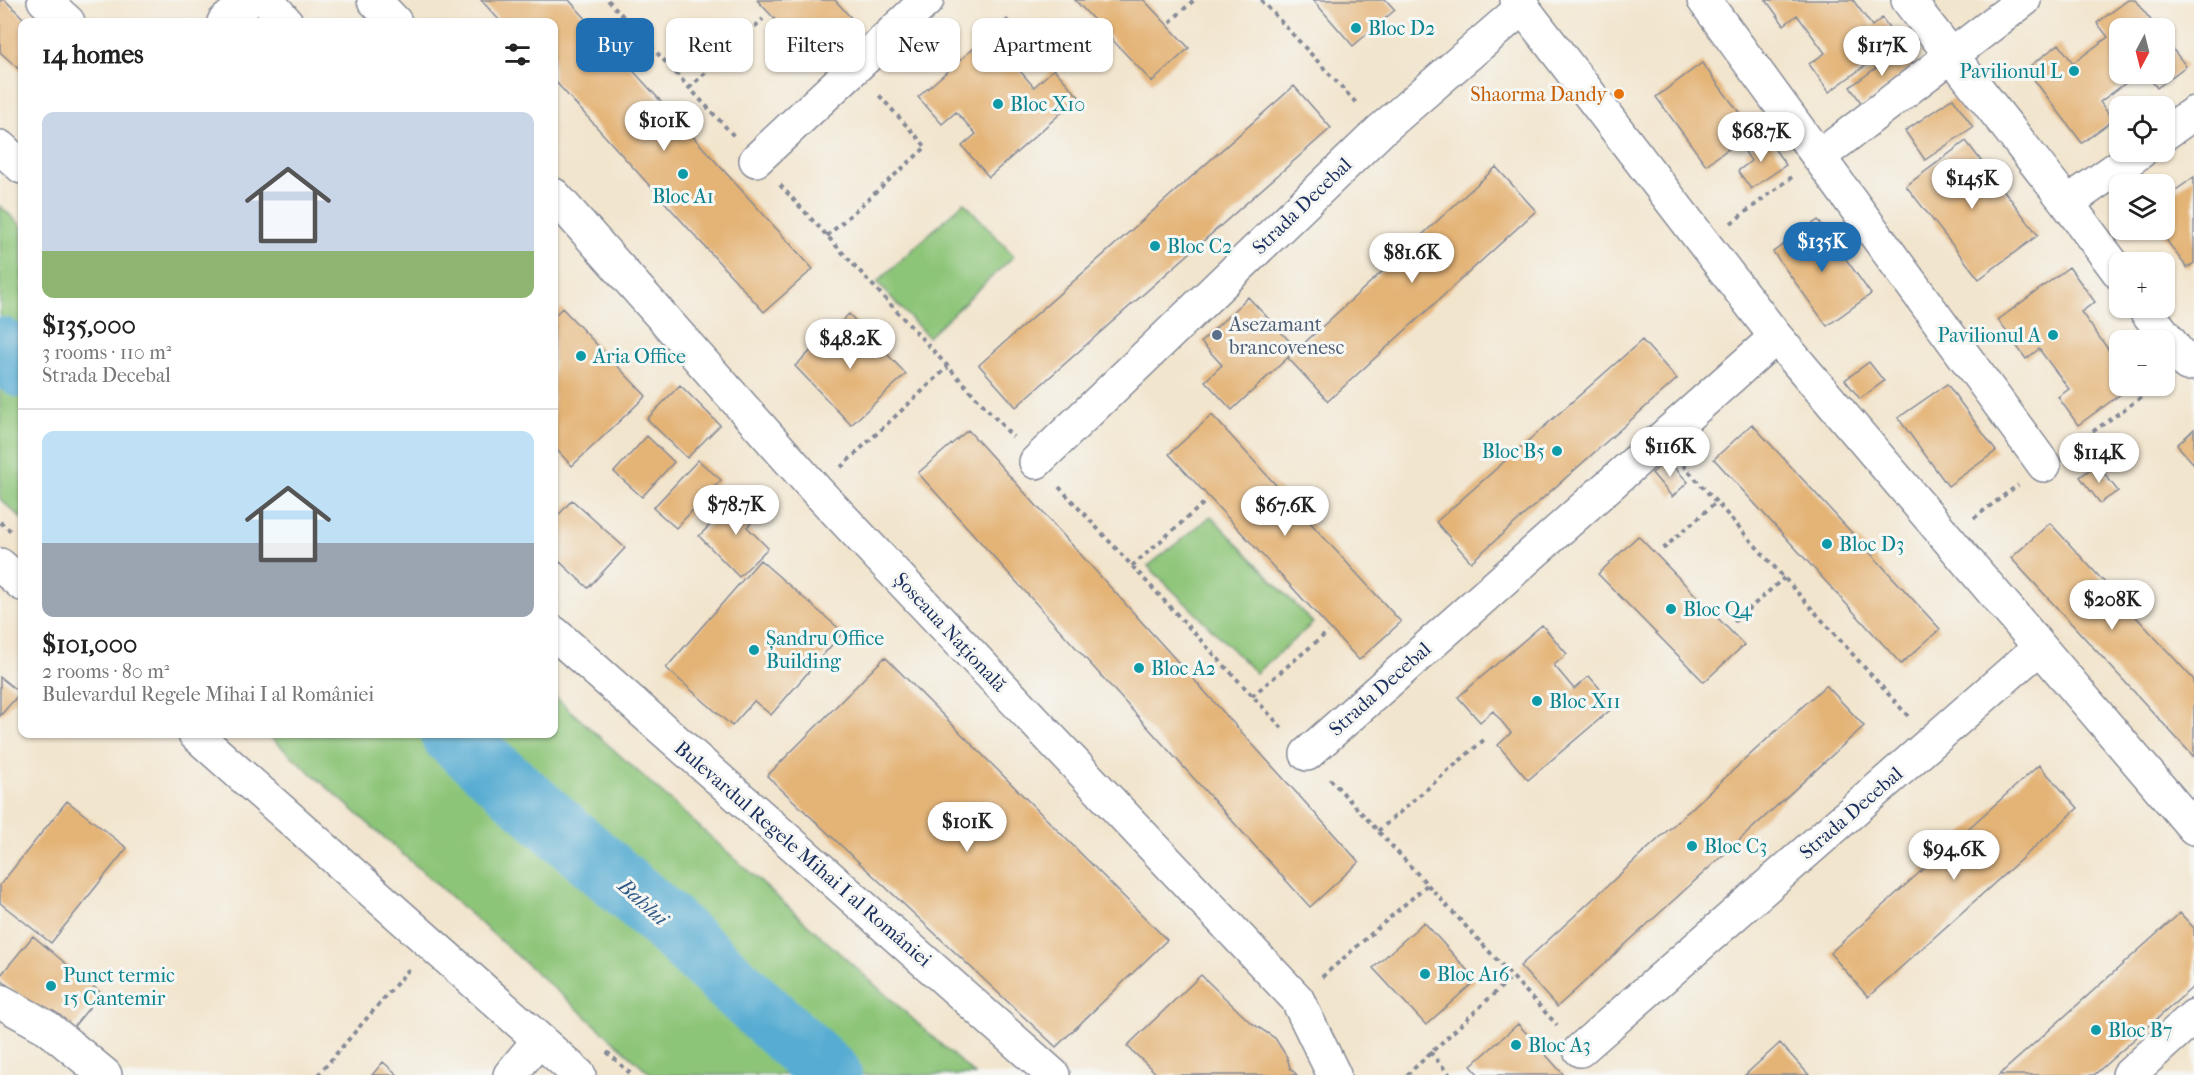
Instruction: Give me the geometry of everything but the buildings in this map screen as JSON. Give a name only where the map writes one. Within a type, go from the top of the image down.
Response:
[{"type":"street","points":[[44,0],[64,18]]},
{"type":"street","points":[[229,18],[250,0]]},
{"type":"street","points":[[267,0],[283,18]]},
{"type":"street","points":[[374,0],[391,18]]},
{"type":"street","points":[[865,57],[927,0]]},
{"type":"street","points":[[1704,0],[2044,465]]},
{"type":"street","points":[[1908,0],[2109,259]]},
{"type":"street","points":[[1819,157],[2025,0]]},
{"type":"street","name":"Strada Decebal","points":[[1036,462],[1381,130],[1520,4],[1776,337],[2194,828]]},
{"type":"street","points":[[756,160],[849,72]]},
{"type":"street","points":[[2175,126],[2194,113]]},
{"type":"street","points":[[0,147],[18,163]]},
{"type":"street","points":[[2067,203],[2126,162]]},
{"type":"street","name":"Șoseaua Națională","points":[[558,200],[816,490],[1298,999],[1334,1075]]},
{"type":"street","points":[[2152,318],[2187,364],[2194,360]]},
{"type":"street","name":"Strada Decebal","points":[[1307,754],[1776,337]]},
{"type":"street","points":[[0,565],[18,581]]},
{"type":"street","name":"Bulevardul Regele Mihai I al României","points":[[558,637],[1053,1075]]},
{"type":"street","name":"Strada Decebal","points":[[1580,1050],[2040,647]]},
{"type":"street","points":[[200,738],[579,1075]]},
{"type":"street","points":[[0,1001],[48,1028],[105,1075]]},
{"type":"street","points":[[2129,1075],[2194,1016]]},
{"type":"street","points":[[510,1075],[539,1040]]},
{"type":"path","points":[[608,0],[1580,1050]]},
{"type":"path","points":[[1170,22],[1194,0]]},
{"type":"path","points":[[1261,0],[1381,130]]},
{"type":"path","points":[[690,88],[763,19]]},
{"type":"path","points":[[827,236],[926,147],[858,72]]},
{"type":"path","points":[[1704,243],[1819,157]]},
{"type":"path","points":[[816,490],[948,367]]},
{"type":"path","points":[[1660,440],[1931,742]]},
{"type":"path","points":[[1663,549],[1716,502]]},
{"type":"path","points":[[1132,566],[1204,503]]},
{"type":"path","points":[[1734,622],[1784,578]]},
{"type":"path","points":[[1252,696],[1328,632]]},
{"type":"path","points":[[1378,831],[1485,739]]},
{"type":"path","points":[[1298,999],[1427,885]]},
{"type":"path","points":[[318,1075],[432,943]]},
{"type":"path","points":[[1407,1075],[1512,976]]},
{"type":"path","points":[[1430,1052],[1450,1075]]},
{"type":"green space","points":[[964,202],[1014,256],[928,337],[877,282]]},
{"type":"green space","points":[[0,206],[18,222],[18,515],[0,499]]},
{"type":"green space","points":[[1211,516],[1313,623],[1256,673],[1148,566]]},
{"type":"green space","points":[[558,700],[975,1075],[652,1075],[272,738],[558,738]]},
{"type":"waterway","name":"Bahlui","points":[[0,348],[18,364]]},
{"type":"waterway","name":"Bahlui","points":[[456,738],[656,913],[831,1075]]},
{"type":"place","name":"Bloc D2","points":[[1356,28]]},
{"type":"place","name":"Pavilionul L","points":[[2074,71]]},
{"type":"place","name":"Shaorma Dandy","points":[[1619,94]]},
{"type":"place","name":"Bloc X10","points":[[998,104]]},
{"type":"place","name":"Bloc A1","points":[[683,174]]},
{"type":"place","name":"Bloc C2","points":[[1155,246]]},
{"type":"place","name":"Asezamant brancovenesc","points":[[1217,335]]},
{"type":"place","name":"Pavilionul A","points":[[2053,335]]},
{"type":"place","name":"Aria Office","points":[[581,356]]},
{"type":"place","name":"Bloc B5","points":[[1557,451]]},
{"type":"place","name":"Bloc D3","points":[[1827,544]]},
{"type":"place","name":"Bloc Q4","points":[[1671,609]]},
{"type":"place","name":"Șandru Office Building","points":[[754,650]]},
{"type":"place","name":"Bloc A2","points":[[1139,668]]},
{"type":"place","name":"Bloc X11","points":[[1537,701]]},
{"type":"place","name":"Bloc C3","points":[[1692,846]]},
{"type":"place","name":"Bloc A16","points":[[1425,974]]},
{"type":"place","name":"Punct termic 15 Cantemir","points":[[51,986]]},
{"type":"place","name":"Bloc B7","points":[[2096,1030]]},
{"type":"place","name":"Bloc A3","points":[[1516,1045]]}]
